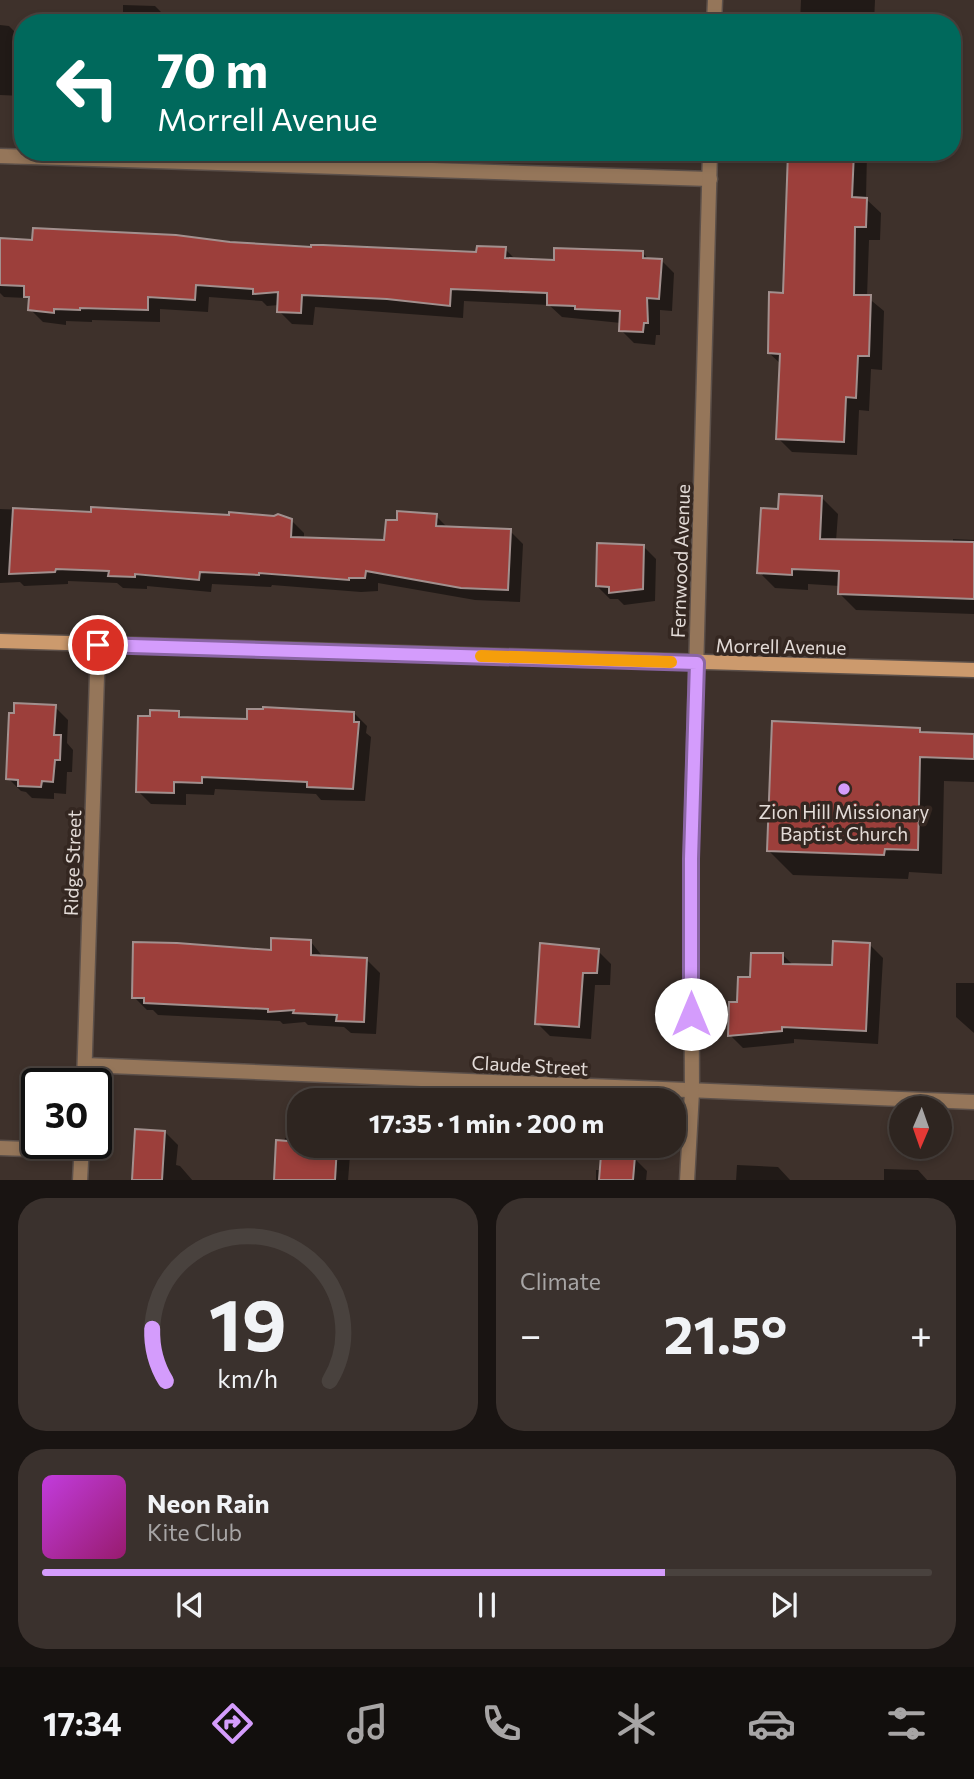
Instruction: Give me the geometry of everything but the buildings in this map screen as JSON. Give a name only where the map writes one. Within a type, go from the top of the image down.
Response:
[{"type":"street","points":[[154,161],[710,179]]},
{"type":"street","name":"Fernwood Avenue","points":[[688,1180],[692,1092],[691,859],[710,161]]},
{"type":"street","name":"Morrell Avenue","points":[[0,641],[974,670]]},
{"type":"street","name":"Ridge Street","points":[[85,1068],[98,645]]},
{"type":"street","name":"Claude Street","points":[[85,1065],[974,1102]]},
{"type":"street","points":[[0,1148],[21,1148]]},
{"type":"street","points":[[80,1180],[81,1159]]},
{"type":"slow traffic","points":[[481,656],[671,662]]},
{"type":"place","name":"Zion Hill Missionary Baptist Church","points":[[844,789]]},
{"type":"route","points":[[98,645],[697,663],[691,859],[691,1014]]}]
